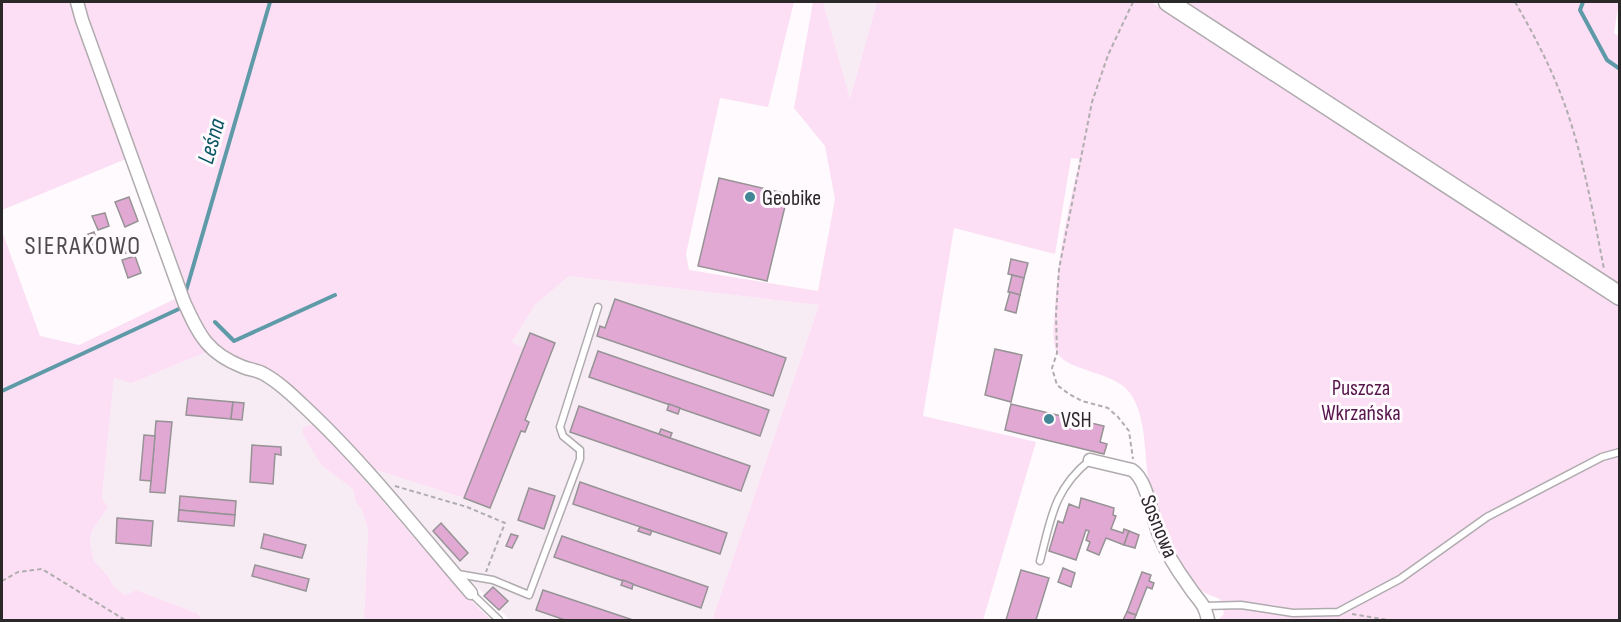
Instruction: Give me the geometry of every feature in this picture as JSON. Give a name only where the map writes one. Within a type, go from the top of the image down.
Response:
[{"type":"street","points":[[77,2],[81,20],[170,266],[195,326],[209,349],[244,368],[262,373],[280,384],[346,447],[471,593]]},
{"type":"street","points":[[1168,2],[1614,293]]},
{"type":"street","name":"Sosnowa","points":[[1090,460],[1138,473],[1159,536],[1189,588],[1205,606],[1208,621]]},
{"type":"lane","points":[[454,574],[493,579],[529,595],[580,459],[580,450],[563,436],[560,427],[598,307]]},
{"type":"lane","points":[[1205,606],[1241,605],[1293,613],[1338,612],[1400,579],[1487,517],[1602,457],[1620,452]]},
{"type":"lane","points":[[1040,561],[1056,501],[1068,481],[1090,460]]},
{"type":"lane","points":[[471,593],[499,621]]},
{"type":"path","points":[[1132,470],[1133,450],[1129,431],[1108,408],[1082,401],[1057,385],[1052,368],[1057,353],[1056,314],[1059,269],[1092,102],[1108,55],[1133,2]]},
{"type":"path","points":[[1515,2],[1537,40],[1569,116],[1614,293]]},
{"type":"path","points":[[375,480],[467,507],[505,523],[483,578]]},
{"type":"path","points":[[2,581],[18,572],[42,570],[125,621]]},
{"type":"path","points":[[1338,612],[1388,621]]},
{"type":"shaded area","points":[[823,2],[877,2],[850,100]]},
{"type":"shaded area","points":[[569,276],[819,305],[712,620],[510,620],[458,568],[376,470],[464,498],[523,348],[512,342],[535,305]]},
{"type":"shaded area","points":[[207,352],[261,377],[295,405],[313,424],[303,427],[303,435],[321,465],[353,489],[356,503],[362,510],[368,530],[364,620],[203,620],[197,613],[136,590],[125,595],[114,587],[108,576],[94,561],[90,541],[92,531],[108,507],[102,498],[114,377],[161,371]]},
{"type":"green space","points":[[2,2],[72,2],[77,23],[126,159],[2,210]]},
{"type":"green space","name":"Puszcza Wkrzańska","points":[[82,2],[794,2],[768,107],[720,98],[686,254],[689,270],[818,291],[835,199],[825,146],[794,108],[813,2],[823,2],[850,99],[877,2],[1151,2],[1217,42],[1619,306],[1619,620],[1218,620],[1224,614],[1220,599],[1200,590],[1192,582],[1161,526],[1149,485],[1140,416],[1132,396],[1114,380],[1067,362],[1059,356],[1055,347],[1058,272],[1067,215],[1080,159],[1071,158],[1055,254],[954,228],[923,416],[1036,442],[983,620],[712,620],[819,305],[569,276],[535,305],[512,342],[524,348],[464,498],[376,470],[268,370],[225,354],[214,344],[191,307]]},
{"type":"green space","points":[[1185,2],[1619,2],[1614,33],[1620,37],[1619,285]]},
{"type":"green space","points":[[2,231],[40,336],[79,345],[177,298],[207,352],[131,383],[114,378],[102,498],[108,507],[92,531],[90,541],[94,561],[108,576],[114,587],[125,595],[136,590],[197,613],[203,620],[2,620]]},
{"type":"green space","points":[[313,424],[491,620],[364,620],[368,530],[362,510],[356,503],[353,489],[321,465],[303,435],[303,427]]},
{"type":"building","points":[[719,178],[788,194],[767,281],[698,266]]},
{"type":"building","points":[[129,197],[138,221],[125,227],[115,202]]},
{"type":"building","points":[[105,213],[109,226],[98,230],[92,216]]},
{"type":"building","points":[[94,232],[98,243],[90,246],[86,235]]},
{"type":"building","points":[[123,244],[126,253],[120,256],[116,247]]},
{"type":"building","points":[[135,256],[141,273],[128,278],[122,260]]},
{"type":"building","points":[[1011,259],[1028,263],[1024,278],[1008,274]]},
{"type":"building","points":[[1012,275],[1024,278],[1020,295],[1008,292]]},
{"type":"building","points":[[1010,292],[1020,295],[1016,313],[1005,310]]},
{"type":"building","points":[[615,299],[786,358],[773,396],[597,336],[600,326],[605,328]]},
{"type":"building","points":[[530,333],[555,343],[525,420],[529,422],[525,432],[521,431],[490,508],[464,498]]},
{"type":"building","points":[[995,349],[1022,355],[1011,402],[985,395]]},
{"type":"building","points":[[598,351],[769,410],[760,436],[589,377]]},
{"type":"building","points":[[188,398],[233,402],[231,419],[186,415]]},
{"type":"building","points":[[233,402],[244,403],[242,420],[231,419]]},
{"type":"building","points":[[669,404],[680,408],[678,414],[667,410]]},
{"type":"building","points":[[1011,404],[1104,426],[1100,442],[1107,444],[1104,454],[1005,430]]},
{"type":"building","points":[[579,406],[750,466],[741,491],[570,432]]},
{"type":"building","points":[[156,421],[172,422],[165,493],[150,492]]},
{"type":"building","points":[[661,429],[672,433],[670,438],[659,434]]},
{"type":"building","points":[[144,435],[155,436],[151,481],[140,480]]},
{"type":"building","points":[[252,445],[281,447],[281,455],[275,454],[273,484],[250,482]]},
{"type":"building","points":[[580,482],[727,533],[720,554],[573,504]]},
{"type":"building","points":[[529,488],[555,496],[544,529],[518,520]]},
{"type":"building","points":[[180,496],[236,501],[235,515],[179,510]]},
{"type":"building","points":[[1081,498],[1114,508],[1113,515],[1116,516],[1111,529],[1123,533],[1124,529],[1129,531],[1124,545],[1106,538],[1099,555],[1087,550],[1090,542],[1086,540],[1089,531],[1086,530],[1076,560],[1049,551],[1058,521],[1063,523],[1069,504],[1079,508]]},
{"type":"building","points":[[179,510],[235,515],[234,526],[178,521]]},
{"type":"building","points":[[117,518],[153,521],[151,546],[116,543]]},
{"type":"building","points":[[441,523],[468,553],[460,561],[433,531]]},
{"type":"building","points":[[640,527],[652,531],[650,535],[638,531]]},
{"type":"building","points":[[1129,531],[1139,535],[1135,548],[1124,545]]},
{"type":"building","points":[[264,534],[306,545],[302,558],[261,548]]},
{"type":"building","points":[[511,534],[518,536],[512,548],[506,546]]},
{"type":"building","points":[[562,536],[708,587],[701,608],[554,557]]},
{"type":"building","points":[[255,565],[309,579],[306,591],[252,576]]},
{"type":"building","points":[[1063,568],[1075,573],[1071,587],[1058,582]]},
{"type":"building","points":[[1021,570],[1049,578],[1036,620],[1006,620]]},
{"type":"building","points":[[1142,572],[1151,575],[1149,581],[1154,583],[1152,589],[1147,587],[1136,615],[1127,612]]},
{"type":"building","points":[[623,580],[633,584],[632,589],[621,585]]},
{"type":"building","points":[[493,587],[508,601],[499,610],[484,596]]},
{"type":"building","points":[[543,590],[633,620],[565,620],[536,610]]},
{"type":"building","points":[[1127,612],[1136,615],[1134,620],[1123,620]]},
{"type":"waterway","name":"Leśna","points":[[186,291],[270,2]]},
{"type":"waterway","points":[[1583,2],[1580,10],[1607,60],[1620,69]]},
{"type":"waterway","points":[[215,322],[234,341],[335,295]]},
{"type":"waterway","name":"Leśna","points":[[2,391],[181,308]]},
{"type":"place","name":"Geobike","points":[[750,197]]},
{"type":"place","name":"VSH","points":[[1049,419]]},
{"type":"district","name":"SIERAKOWO","points":[[83,245]]}]
